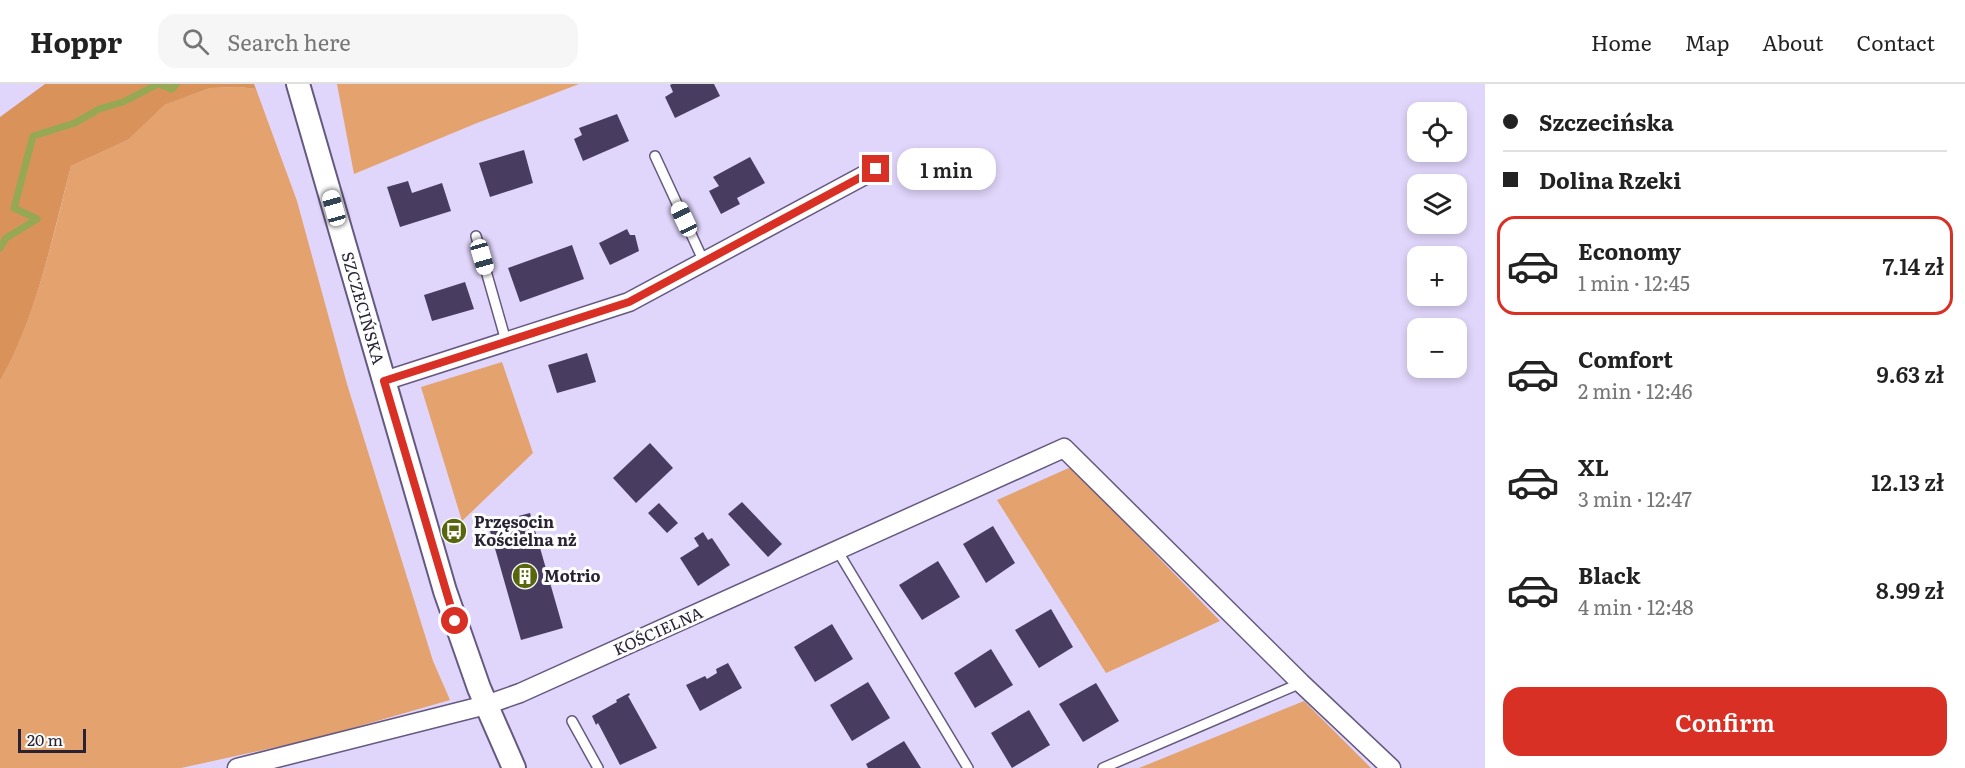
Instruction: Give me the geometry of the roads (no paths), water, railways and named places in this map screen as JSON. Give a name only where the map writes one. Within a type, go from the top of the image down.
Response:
[{"type":"street","name":"SZCZECIŃSKA","points":[[298,84],[445,591],[466,654],[514,768]]},
{"type":"street","points":[[384,381],[629,302],[876,169]]},
{"type":"street","name":"KOŚCIELNA","points":[[237,768],[486,705],[544,683],[1064,448],[1301,684]]},
{"type":"street","points":[[1301,684],[1391,768]]},
{"type":"lane","points":[[655,156],[704,262]]},
{"type":"lane","points":[[476,236],[506,341]]},
{"type":"lane","points":[[837,550],[968,768]]},
{"type":"lane","points":[[1103,768],[1301,684]]},
{"type":"lane","points":[[572,721],[598,768]]},
{"type":"waterway","points":[[0,248],[6,238],[37,219],[14,208],[33,136],[75,123],[99,109],[123,102],[158,84],[172,89],[176,84]]},
{"type":"place","name":"Przęsocin Kościelna nż","points":[[454,531]]},
{"type":"place","name":"Motrio","points":[[525,576]]}]
